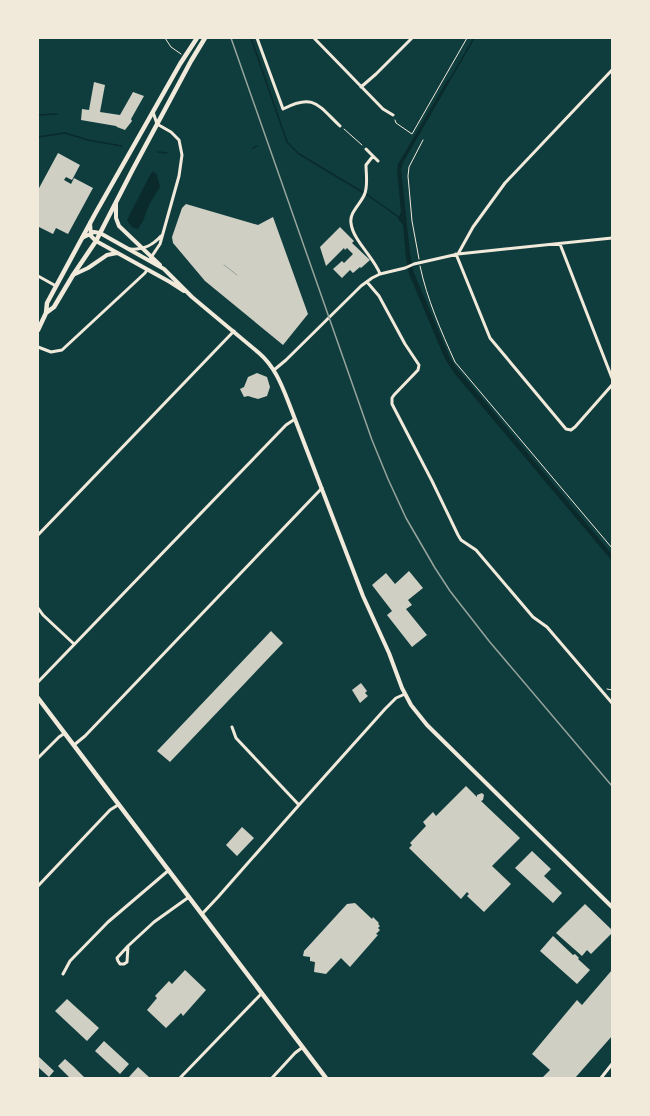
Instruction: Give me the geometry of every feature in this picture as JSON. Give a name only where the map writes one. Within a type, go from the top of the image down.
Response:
[{"type":"main road","points":[[38,330],[46,313],[47,303],[90,223],[185,56],[197,38]]},
{"type":"main road","points":[[46,313],[54,307],[73,275],[96,242],[157,124],[206,38]]},
{"type":"main road","points":[[116,202],[116,218],[119,226],[143,248],[150,258]]},
{"type":"main road","points":[[90,223],[91,233],[96,242],[170,282],[192,297]]},
{"type":"main road","points":[[82,239],[91,233],[97,232],[150,258],[164,269],[192,297],[262,356],[274,370],[295,419],[363,596],[411,705],[427,725],[612,907]]},
{"type":"main road","points":[[73,275],[88,268],[107,255],[117,253]]},
{"type":"main road","points":[[140,265],[146,263],[150,258]]},
{"type":"main road","points":[[38,698],[326,1078]]},
{"type":"street","points":[[257,38],[283,109],[294,103],[306,100],[313,102],[318,104],[340,126]]},
{"type":"street","points":[[314,38],[382,109],[393,115]]},
{"type":"street","points":[[361,87],[412,38]]},
{"type":"street","points":[[457,254],[476,221],[506,183],[612,70]]},
{"type":"street","points":[[150,258],[158,248],[175,194],[180,176],[182,155],[179,140],[171,132],[157,124],[153,112]]},
{"type":"street","points":[[366,149],[378,161]]},
{"type":"street","points":[[373,156],[366,165],[366,190],[364,197],[351,216],[351,223],[354,232],[380,274]]},
{"type":"street","points":[[130,249],[143,248],[151,245],[161,236]]},
{"type":"street","points":[[274,370],[366,282],[380,274],[405,268],[420,262],[457,254],[612,238]]},
{"type":"street","points":[[560,244],[612,378]]},
{"type":"street","points":[[457,254],[490,338],[566,429],[572,430],[612,385]]},
{"type":"street","points":[[38,347],[54,352],[62,350],[147,270]]},
{"type":"street","points":[[38,276],[56,286]]},
{"type":"street","points":[[366,282],[378,296],[405,344],[419,365],[418,370],[394,395],[392,404],[458,535],[480,555],[533,617],[547,626],[612,703]]},
{"type":"street","points":[[38,535],[234,332]]},
{"type":"street","points":[[38,682],[286,425],[295,419]]},
{"type":"street","points":[[74,745],[85,736],[322,488]]},
{"type":"street","points":[[38,608],[43,615],[74,644]]},
{"type":"street","points":[[202,914],[385,709],[396,698],[405,694]]},
{"type":"street","points":[[232,727],[236,738],[299,805]]},
{"type":"street","points":[[38,758],[58,737],[65,733]]},
{"type":"street","points":[[38,886],[110,810],[118,805]]},
{"type":"street","points":[[63,974],[70,961],[108,922],[169,870]]},
{"type":"street","points":[[128,946],[126,962],[124,964],[120,964],[117,958],[128,946],[154,922],[189,897]]},
{"type":"street","points":[[180,1078],[262,993]]},
{"type":"street","points":[[272,1078],[295,1053],[303,1047]]},
{"type":"street","points":[[601,1078],[612,1064]]},
{"type":"path","points":[[165,38],[171,47],[185,56]]},
{"type":"path","points":[[393,115],[396,122],[412,134],[467,38]]},
{"type":"path","points":[[340,126],[366,149]]},
{"type":"path","points":[[423,140],[409,167],[408,176],[412,221],[424,283],[441,330],[455,362],[612,548]]},
{"type":"water","points":[[448,79],[450,81],[404,161],[401,169],[410,253],[414,273],[450,358],[455,366],[612,554],[612,561],[454,373],[445,359],[409,274],[403,225],[398,219],[401,212],[397,170],[398,164]]},
{"type":"water","points":[[153,171],[157,175],[160,187],[149,205],[143,221],[138,229],[136,229],[131,226],[127,220]]},
{"type":"building","points":[[94,82],[105,85],[100,112],[120,115],[133,92],[144,96],[131,119],[132,121],[125,130],[116,126],[81,120],[82,109],[89,110]]},
{"type":"building","points":[[58,153],[80,165],[72,180],[66,177],[64,180],[71,184],[74,178],[93,188],[68,234],[56,228],[53,234],[39,227],[38,229],[38,190]]},
{"type":"building","points":[[186,204],[258,225],[273,217],[308,314],[283,345],[205,281],[173,243],[172,237],[182,208]]},
{"type":"building","points":[[340,227],[354,241],[352,243],[370,260],[353,273],[350,270],[342,278],[333,269],[342,261],[344,263],[353,254],[347,248],[345,250],[344,248],[326,266],[320,247]]},
{"type":"building","points":[[257,373],[267,377],[270,387],[267,396],[258,399],[248,396],[244,397],[240,389],[244,387],[248,377]]},
{"type":"building","points":[[409,571],[423,588],[408,600],[412,605],[406,609],[427,635],[412,647],[387,615],[392,611],[372,585],[386,573],[395,584]]},
{"type":"building","points":[[271,631],[283,643],[170,762],[157,751]]},
{"type":"building","points":[[361,683],[367,691],[365,693],[368,696],[360,703],[352,690]]},
{"type":"building","points":[[466,786],[477,797],[477,795],[482,793],[484,795],[483,800],[481,801],[520,838],[492,866],[511,884],[484,912],[467,896],[469,894],[467,892],[461,899],[409,848],[412,845],[410,843],[426,826],[423,822],[433,812],[436,816]]},
{"type":"building","points":[[242,827],[254,838],[237,856],[226,845]]},
{"type":"building","points":[[532,851],[551,869],[544,876],[562,893],[553,903],[515,868]]},
{"type":"building","points":[[355,903],[372,919],[373,917],[379,923],[378,924],[380,926],[378,928],[380,930],[376,934],[378,935],[350,967],[341,958],[326,974],[314,972],[315,962],[310,961],[310,957],[303,956],[304,951],[347,904]]},
{"type":"building","points":[[585,904],[612,930],[612,933],[591,954],[587,950],[582,956],[556,933]]},
{"type":"building","points":[[553,936],[573,955],[575,954],[579,958],[578,959],[590,970],[577,984],[540,951]]},
{"type":"building","points":[[185,970],[206,990],[183,1016],[181,1013],[166,1028],[147,1010],[157,998],[155,996],[169,981],[172,984]]},
{"type":"building","points":[[612,970],[612,1036],[575,1078],[542,1078],[550,1070],[532,1054],[577,1000],[582,1005]]},
{"type":"building","points":[[67,999],[99,1028],[87,1041],[55,1011]]},
{"type":"building","points":[[104,1041],[129,1064],[120,1074],[95,1051]]},
{"type":"building","points":[[38,1056],[54,1071],[49,1077],[38,1067]]},
{"type":"building","points":[[65,1059],[85,1078],[70,1078],[58,1066]]},
{"type":"building","points":[[138,1067],[150,1078],[128,1078]]},
{"type":"waterway","points":[[251,38],[287,142],[299,154],[369,196],[400,218]]},
{"type":"waterway","points":[[449,81],[474,38]]},
{"type":"waterway","points":[[38,115],[57,114]]},
{"type":"waterway","points":[[38,137],[65,133],[88,140],[122,146]]},
{"type":"waterway","points":[[253,148],[257,146]]},
{"type":"waterway","points":[[158,152],[167,153]]},
{"type":"tram line","points":[[224,265],[237,275]]},
{"type":"railway","points":[[231,38],[372,440],[406,518],[450,591],[489,641],[612,786]]}]
